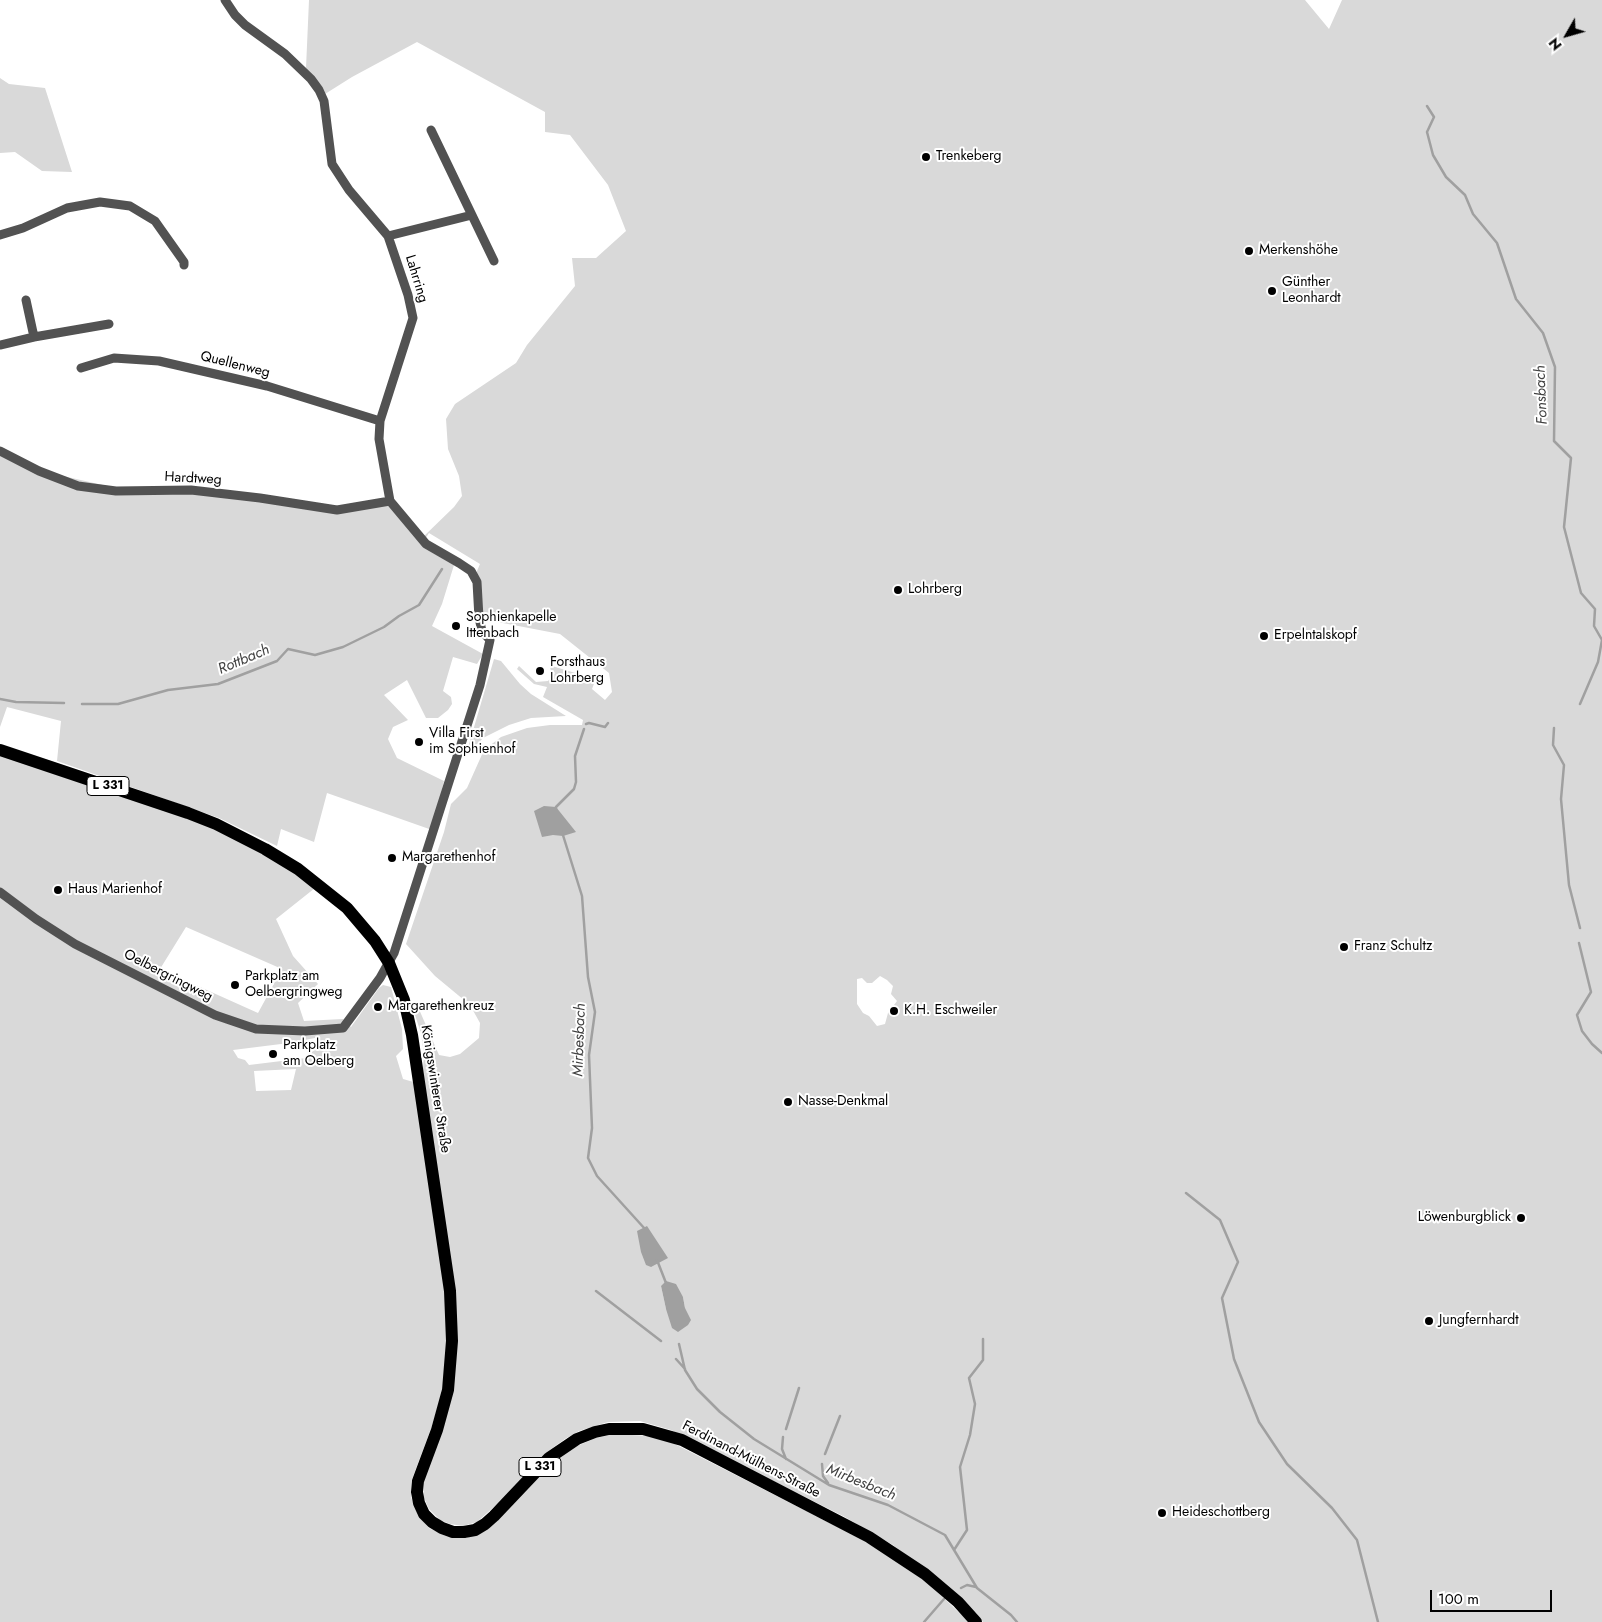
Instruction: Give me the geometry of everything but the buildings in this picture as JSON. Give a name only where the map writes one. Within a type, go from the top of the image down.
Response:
[{"type":"main road","name":"Königswinterer Straße","points":[[0,750],[216,824],[266,849],[318,883],[347,908],[375,941],[389,963],[404,1000],[412,1034],[432,1167]]},
{"type":"main road","name":"Ferdinand-Mülhens-Straße","points":[[432,1167],[447,1263],[452,1340],[448,1390],[443,1411],[418,1481],[419,1504],[424,1514],[432,1522],[453,1532],[475,1530],[486,1524],[549,1458],[576,1440],[595,1432],[609,1429],[643,1429],[682,1440],[869,1537],[926,1574],[958,1602],[976,1622]]},
{"type":"street","name":"Lahrring","points":[[225,0],[235,16],[244,25],[285,54],[311,79],[318,90],[324,101],[332,164],[349,190],[388,236],[408,295],[413,318],[380,421],[380,439],[390,501]]},
{"type":"street","points":[[430,130],[494,261]]},
{"type":"street","points":[[0,235],[23,228],[67,208],[100,202],[130,206],[155,221],[184,262],[184,265]]},
{"type":"street","points":[[388,236],[472,215]]},
{"type":"street","points":[[26,300],[34,337]]},
{"type":"street","points":[[0,345],[108,324]]},
{"type":"street","name":"Quellenweg","points":[[81,368],[114,358],[159,361],[267,386],[380,421]]},
{"type":"street","name":"Hardtweg","points":[[0,451],[39,471],[78,486],[116,491],[191,490],[337,510],[390,501]]},
{"type":"street","points":[[389,963],[398,942],[445,797],[480,685],[490,640],[482,631],[479,618],[477,582],[471,571],[426,544],[390,501]]},
{"type":"street","name":"Oelbergringweg","points":[[0,892],[36,920],[75,944],[215,1015],[256,1029],[305,1031],[343,1028],[389,963]]},
{"type":"shaded area","points":[[309,0],[1305,0],[1329,29],[1342,0],[1602,0],[1602,1622],[983,1622],[976,1613],[893,1545],[843,1516],[671,1430],[640,1421],[608,1422],[579,1431],[565,1439],[551,1449],[507,1495],[477,1522],[463,1526],[450,1524],[440,1520],[429,1509],[424,1498],[424,1478],[455,1375],[423,1069],[424,1055],[421,1033],[413,1009],[418,1007],[439,1055],[450,1057],[460,1054],[479,1038],[480,1023],[470,1005],[435,976],[406,944],[444,832],[451,804],[467,788],[484,750],[501,737],[527,728],[550,725],[582,725],[583,720],[543,697],[547,687],[534,684],[517,669],[519,666],[536,682],[548,681],[555,673],[550,669],[552,666],[592,678],[595,681],[592,689],[605,700],[612,692],[609,673],[560,634],[482,619],[477,581],[477,571],[480,564],[429,533],[425,539],[422,538],[454,507],[462,496],[459,476],[448,449],[446,419],[455,404],[516,363],[527,345],[575,286],[572,258],[596,258],[626,231],[608,185],[570,135],[545,132],[545,112],[417,42],[352,77],[325,94],[306,68]],"holes":[[[880,976],[893,986],[891,994],[897,1001],[888,1013],[885,1024],[877,1026],[869,1016],[863,1013],[857,1004],[857,979],[862,978],[867,983],[872,983]],[[661,1286],[683,1297],[685,1308],[666,1309]]]},
{"type":"shaded area","points":[[0,78],[9,84],[45,88],[72,172],[42,171],[15,152],[0,153]]},
{"type":"shaded area","points":[[0,450],[41,471],[116,488],[260,495],[336,509],[388,499],[424,548],[454,565],[442,604],[432,626],[483,654],[477,664],[453,657],[443,691],[451,697],[452,704],[438,718],[426,718],[407,680],[384,695],[408,720],[393,727],[388,739],[397,758],[444,781],[432,830],[327,793],[314,842],[281,829],[277,846],[219,818],[57,761],[61,721],[7,707],[0,727]]},
{"type":"shaded area","points":[[494,659],[501,661],[531,694],[566,716],[531,718],[509,725],[483,738],[470,752],[467,751]]},
{"type":"shaded area","points":[[0,751],[214,827],[273,854],[315,888],[276,919],[293,956],[318,984],[298,1003],[304,1021],[343,1019],[351,1027],[379,988],[383,985],[391,987],[402,1029],[403,1049],[396,1056],[403,1079],[417,1083],[444,1284],[447,1322],[446,1364],[441,1395],[432,1426],[412,1479],[411,1488],[411,1497],[418,1515],[429,1528],[455,1538],[466,1538],[483,1532],[539,1474],[570,1449],[596,1438],[614,1434],[650,1436],[669,1441],[857,1537],[895,1559],[930,1585],[969,1622],[0,1622]],"holes":[[[186,927],[282,969],[258,1013],[160,969]],[[320,1037],[318,1046],[306,1058],[249,1065],[245,1060],[238,1058],[233,1050]],[[296,1069],[291,1090],[256,1091],[254,1071]]]},
{"type":"shaded area","points":[[544,806],[556,807],[576,832],[563,836],[542,837],[534,811]]},
{"type":"shaded area","points":[[647,1226],[668,1258],[651,1267],[646,1265],[641,1252],[637,1231]]},
{"type":"shaded area","points":[[666,1281],[676,1284],[691,1320],[688,1325],[678,1332],[672,1328],[666,1309],[661,1286]]},
{"type":"waterway","name":"Fonsbach","points":[[1427,106],[1434,117],[1427,132],[1433,155],[1446,177],[1465,195],[1473,214],[1497,243],[1516,299],[1543,333],[1555,367],[1554,441],[1571,458],[1564,527],[1581,593],[1595,609],[1594,626],[1602,640],[1598,662],[1580,704]]},
{"type":"waterway","name":"Rottbach","points":[[82,704],[118,704],[168,690],[218,684],[277,661],[288,649],[315,655],[343,647],[384,627],[419,605],[442,569]]},
{"type":"waterway","name":"Rottbach","points":[[0,699],[16,702],[64,703]]},
{"type":"waterway","name":"Mirbesbach","points":[[586,724],[605,727],[608,723]]},
{"type":"waterway","points":[[1554,728],[1553,745],[1564,765],[1561,799],[1569,885],[1580,928]]},
{"type":"waterway","name":"Mirbesbach","points":[[556,810],[556,807],[574,789],[576,782],[575,756],[584,729]]},
{"type":"waterway","name":"Mirbesbach","points":[[562,832],[582,896],[588,977],[595,1012],[589,1055],[592,1128],[588,1158],[597,1176],[645,1229]]},
{"type":"waterway","name":"Fonsbach","points":[[1579,943],[1591,992],[1577,1015],[1582,1031],[1602,1053]]},
{"type":"waterway","points":[[1186,1193],[1220,1220],[1238,1262],[1222,1298],[1234,1359],[1259,1422],[1287,1464],[1332,1508],[1357,1540],[1378,1622]]},
{"type":"waterway","name":"Mirbesbach","points":[[657,1260],[666,1283]]},
{"type":"waterway","points":[[596,1291],[661,1341]]},
{"type":"waterway","points":[[954,1550],[967,1530],[960,1467],[970,1435],[975,1404],[969,1378],[983,1360],[983,1339]]},
{"type":"waterway","name":"Mirbesbach","points":[[679,1344],[685,1370],[697,1389],[720,1412],[754,1439],[829,1485],[888,1505],[945,1535],[977,1588],[1017,1622]]},
{"type":"waterway","name":"Mirbesbach","points":[[676,1359],[685,1369]]},
{"type":"waterway","points":[[786,1429],[799,1388]]},
{"type":"waterway","points":[[825,1454],[840,1416]]},
{"type":"waterway","points":[[783,1437],[782,1449],[786,1459]]},
{"type":"waterway","points":[[822,1464],[823,1476],[828,1483]]},
{"type":"waterway","points":[[961,1588],[967,1585],[976,1587]]},
{"type":"waterway","points":[[924,1622],[944,1599]]},
{"type":"place","name":"Trenkeberg","points":[[926,157]]},
{"type":"place","name":"Merkenshöhe","points":[[1249,251]]},
{"type":"place","name":"Günther Leonhardt","points":[[1272,291]]},
{"type":"place","name":"Lohrberg","points":[[898,590]]},
{"type":"place","name":"Sophienkapelle Ittenbach","points":[[456,626]]},
{"type":"place","name":"Erpelntalskopf","points":[[1264,636]]},
{"type":"place","name":"Forsthaus Lohrberg","points":[[540,671]]},
{"type":"place","name":"Villa First im Sophienhof","points":[[419,742]]},
{"type":"place","name":"Margarethenhof","points":[[392,858]]},
{"type":"place","name":"Haus Marienhof","points":[[58,890]]},
{"type":"place","name":"Franz Schultz","points":[[1344,947]]},
{"type":"place","name":"Parkplatz am Oelbergringweg","points":[[235,985]]},
{"type":"place","name":"Margarethenkreuz","points":[[378,1007]]},
{"type":"place","name":"K.H. Eschweiler","points":[[894,1011]]},
{"type":"place","name":"Parkplatz am Oelberg","points":[[273,1054]]},
{"type":"place","name":"Nasse-Denkmal","points":[[788,1102]]},
{"type":"place","name":"Löwenburgblick","points":[[1521,1218]]},
{"type":"place","name":"Jungfernhardt","points":[[1429,1321]]},
{"type":"place","name":"Heideschottberg","points":[[1162,1513]]}]
